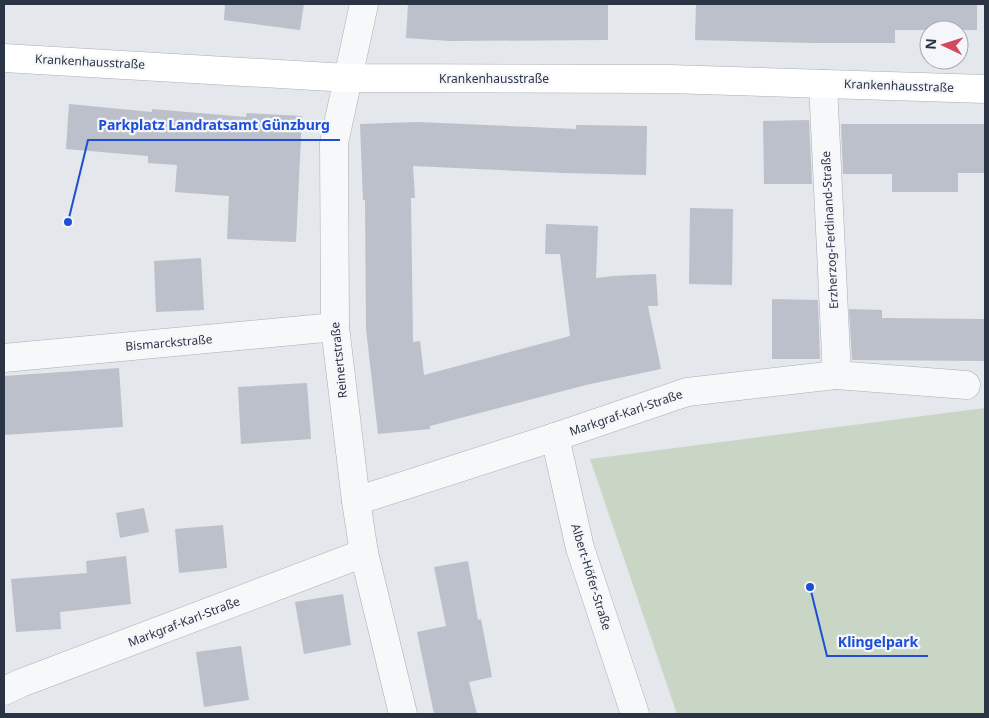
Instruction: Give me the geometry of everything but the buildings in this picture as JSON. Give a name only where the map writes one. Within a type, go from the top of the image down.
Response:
[{"type":"street","name":"Reinertstraße","points":[[364,4],[334,143],[335,328],[364,553],[403,714]]},
{"type":"street","name":"Krankenhausstraße","points":[[4,58],[348,78],[670,79],[985,89]]},
{"type":"street","name":"Erzherzog-Ferdinand-Straße","points":[[824,84],[836,376]]},
{"type":"street","name":"Bismarckstraße","points":[[4,358],[335,328]]},
{"type":"street","name":"Markgraf-Karl-Straße","points":[[356,501],[687,392],[836,376],[966,385]]},
{"type":"street","name":"Albert-Höfer-Straße","points":[[555,437],[580,548],[635,714]]},
{"type":"street","name":"Markgraf-Karl-Straße","points":[[4,691],[364,553]]},
{"type":"green space","points":[[985,408],[985,714],[677,714],[590,459]]},
{"type":"place","name":"Parkplatz Landratsamt Günzburg","points":[[68,222]]},
{"type":"place","name":"Klingelpark","points":[[810,587]]}]
